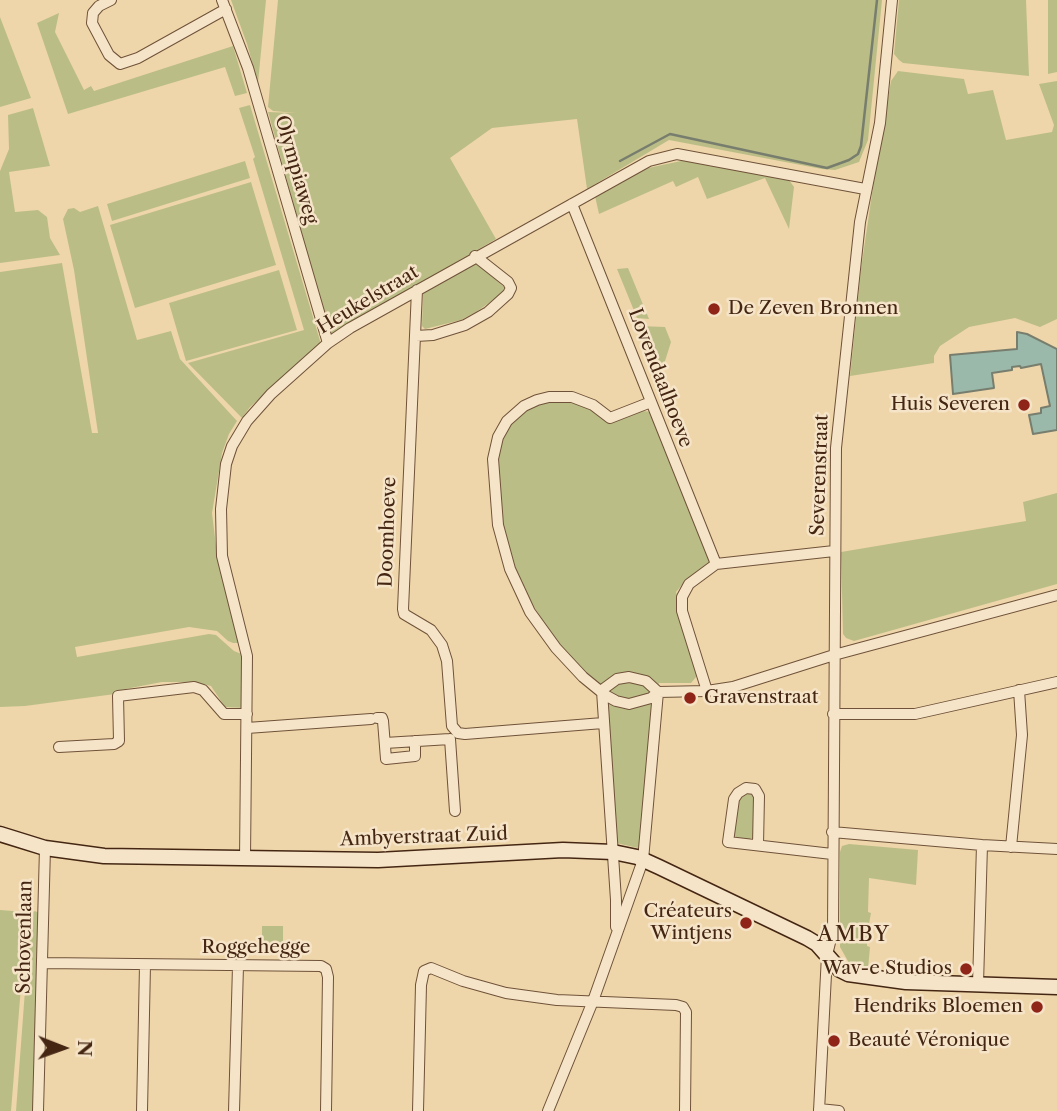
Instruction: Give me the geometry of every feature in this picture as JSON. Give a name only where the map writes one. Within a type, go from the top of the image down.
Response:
[{"type":"street","name":"Olympiaweg","points":[[111,0],[99,6],[93,13],[92,23],[109,55],[120,64],[138,58],[224,4],[248,68],[328,343]]},
{"type":"street","name":"Severenstraat","points":[[819,1110],[827,955],[833,930],[837,433],[865,189],[880,123],[892,0]]},
{"type":"street","name":"Heukelstraat","points":[[245,859],[247,652],[225,568],[220,534],[226,464],[238,436],[271,394],[328,343],[475,256],[649,161],[677,154],[865,189]]},
{"type":"street","name":"Lovendaalhoeve","points":[[572,204],[716,564]]},
{"type":"street","points":[[416,336],[433,335],[466,325],[488,312],[508,294],[508,282],[475,256]]},
{"type":"street","name":"Doomhoeve","points":[[417,290],[403,609],[409,618],[431,630],[442,645],[447,661],[454,736]]},
{"type":"street","points":[[651,402],[610,418],[593,405],[572,397],[537,400],[524,406],[507,421],[498,437],[493,459],[498,525],[514,578],[530,612],[556,648],[583,677],[608,697],[629,704],[652,698],[658,692]]},
{"type":"street","points":[[707,691],[682,611],[682,597],[689,584],[716,564],[834,551]]},
{"type":"street","points":[[602,690],[617,679],[629,677],[646,681],[658,692],[707,691],[733,687],[834,655],[1057,595]]},
{"type":"street","points":[[833,714],[915,714],[1057,682]]},
{"type":"street","points":[[60,747],[114,744],[119,741],[118,696],[194,687],[203,690],[224,713],[247,714]]},
{"type":"street","points":[[602,690],[616,936]]},
{"type":"street","points":[[1011,847],[1022,729],[1018,690]]},
{"type":"street","points":[[548,1111],[593,1001],[643,860],[658,692]]},
{"type":"street","points":[[247,728],[374,718],[383,720],[386,759],[415,756],[415,741]]},
{"type":"street","points":[[385,743],[603,723]]},
{"type":"street","points":[[454,736],[455,811]]},
{"type":"street","points":[[758,845],[759,796],[755,789],[746,788],[734,799],[728,842],[832,854]]},
{"type":"street","points":[[832,832],[1057,849]]},
{"type":"street","name":"Ambyerstraat Zuid","points":[[0,834],[45,848],[96,855],[378,860],[563,850],[613,852],[643,860],[807,938],[817,944],[840,970],[853,975],[906,982],[1057,987]]},
{"type":"street","points":[[978,984],[982,845]]},
{"type":"street","name":"Schovenlaan","points":[[38,1111],[45,848]]},
{"type":"street","name":"Roggehegge","points":[[43,963],[321,966],[326,969],[328,978],[326,1111]]},
{"type":"street","points":[[142,1111],[145,965]]},
{"type":"street","points":[[234,1111],[238,966]]},
{"type":"street","points":[[418,1111],[422,975],[426,969],[431,968],[506,993],[557,1000],[683,1007],[686,1012],[685,1111]]},
{"type":"street","points":[[819,1110],[839,1111]]},
{"type":"green space","points":[[231,0],[266,0],[258,83],[247,44]]},
{"type":"green space","points":[[278,0],[882,0],[868,140],[859,162],[835,170],[669,140],[587,189],[577,119],[492,128],[450,158],[496,239],[330,336],[268,112],[296,113],[273,111],[268,107]]},
{"type":"green space","points":[[899,0],[1026,0],[1029,76],[903,63],[894,54]]},
{"type":"green space","points":[[1048,0],[1057,0],[1057,72],[1048,74]]},
{"type":"green space","points":[[59,13],[55,32],[84,90],[91,86],[94,91],[233,46],[247,93],[235,96],[225,67],[68,114],[37,23]]},
{"type":"green space","points":[[0,17],[31,98],[0,107]]},
{"type":"green space","points":[[898,71],[964,79],[968,94],[993,90],[1006,140],[1052,132],[1054,125],[1039,84],[1057,81],[1057,319],[1040,327],[1015,318],[969,327],[940,346],[934,356],[934,363],[850,376],[873,187],[891,81]]},
{"type":"green space","points":[[250,105],[321,344],[250,407],[242,418],[188,363],[304,330],[239,108]]},
{"type":"green space","points":[[33,108],[50,166],[9,172],[15,212],[38,210],[47,217],[50,238],[60,255],[0,263],[0,171],[9,149],[8,115]]},
{"type":"green space","points":[[245,161],[250,178],[112,221],[107,204]]},
{"type":"green space","points":[[695,161],[789,180],[794,187],[789,229],[765,178],[707,199],[698,177],[676,187],[673,181],[599,214],[595,196],[648,168]]},
{"type":"green space","points":[[251,182],[276,265],[135,308],[110,225]]},
{"type":"green space","points":[[98,206],[137,340],[171,331],[180,359],[237,421],[222,453],[212,513],[216,546],[242,643],[228,641],[217,631],[189,627],[75,647],[77,657],[216,635],[234,651],[244,655],[245,708],[225,707],[211,686],[195,682],[162,682],[115,691],[115,694],[0,707],[0,272],[62,263],[92,433],[98,433],[74,270],[63,219],[68,209],[74,208],[80,212]]},
{"type":"green space","points":[[477,263],[504,287],[503,293],[461,320],[425,329],[422,326],[423,293]]},
{"type":"green space","points":[[628,268],[649,319],[637,318],[617,269]]},
{"type":"green space","points":[[279,270],[297,330],[186,361],[169,303]]},
{"type":"green space","points":[[639,326],[665,327],[671,342],[660,377]]},
{"type":"green space","points":[[560,398],[583,403],[610,423],[643,411],[652,412],[710,556],[709,564],[686,580],[676,592],[698,668],[697,676],[691,683],[659,683],[642,842],[638,848],[616,843],[604,703],[548,630],[524,590],[509,556],[500,521],[497,493],[498,446],[506,429],[521,411],[540,402]]},
{"type":"green space","points":[[1057,493],[1057,584],[854,641],[843,634],[841,552],[1026,521],[1023,502]]},
{"type":"green space","points":[[749,793],[756,798],[754,837],[747,840],[737,838],[733,834],[737,801]]},
{"type":"green space","points":[[849,844],[918,850],[916,885],[869,878],[868,912],[871,913],[867,935],[867,946],[870,947],[868,969],[849,963],[840,947],[840,852],[842,846]]},
{"type":"green space","points":[[0,910],[27,912],[11,1111],[0,1111]]},
{"type":"green space","points":[[35,911],[39,913],[33,1111],[16,1111],[30,923]]},
{"type":"green space","points":[[262,926],[283,926],[283,952],[262,952]]},
{"type":"shaded area","points":[[1017,332],[1057,349],[1057,430],[1033,434],[1029,415],[1041,413],[1041,408],[1050,406],[1041,364],[1012,367],[1012,370],[992,373],[994,388],[953,394],[950,355],[1017,349]]},
{"type":"waterway","points":[[620,161],[670,134],[827,168],[849,160],[858,154],[861,146],[877,0]]},
{"type":"place","name":"De Zeven Bronnen","points":[[714,309]]},
{"type":"place","name":"Huis Severen","points":[[1024,405]]},
{"type":"place","name":"Gravenstraat","points":[[690,698]]},
{"type":"place","name":"Créateurs Wintjens","points":[[746,923]]},
{"type":"place","name":"Wav-e Studios","points":[[966,969]]},
{"type":"place","name":"Hendriks Bloemen","points":[[1037,1007]]},
{"type":"place","name":"Beauté Véronique","points":[[834,1041]]},
{"type":"district","name":"AMBY","points":[[854,935]]}]
